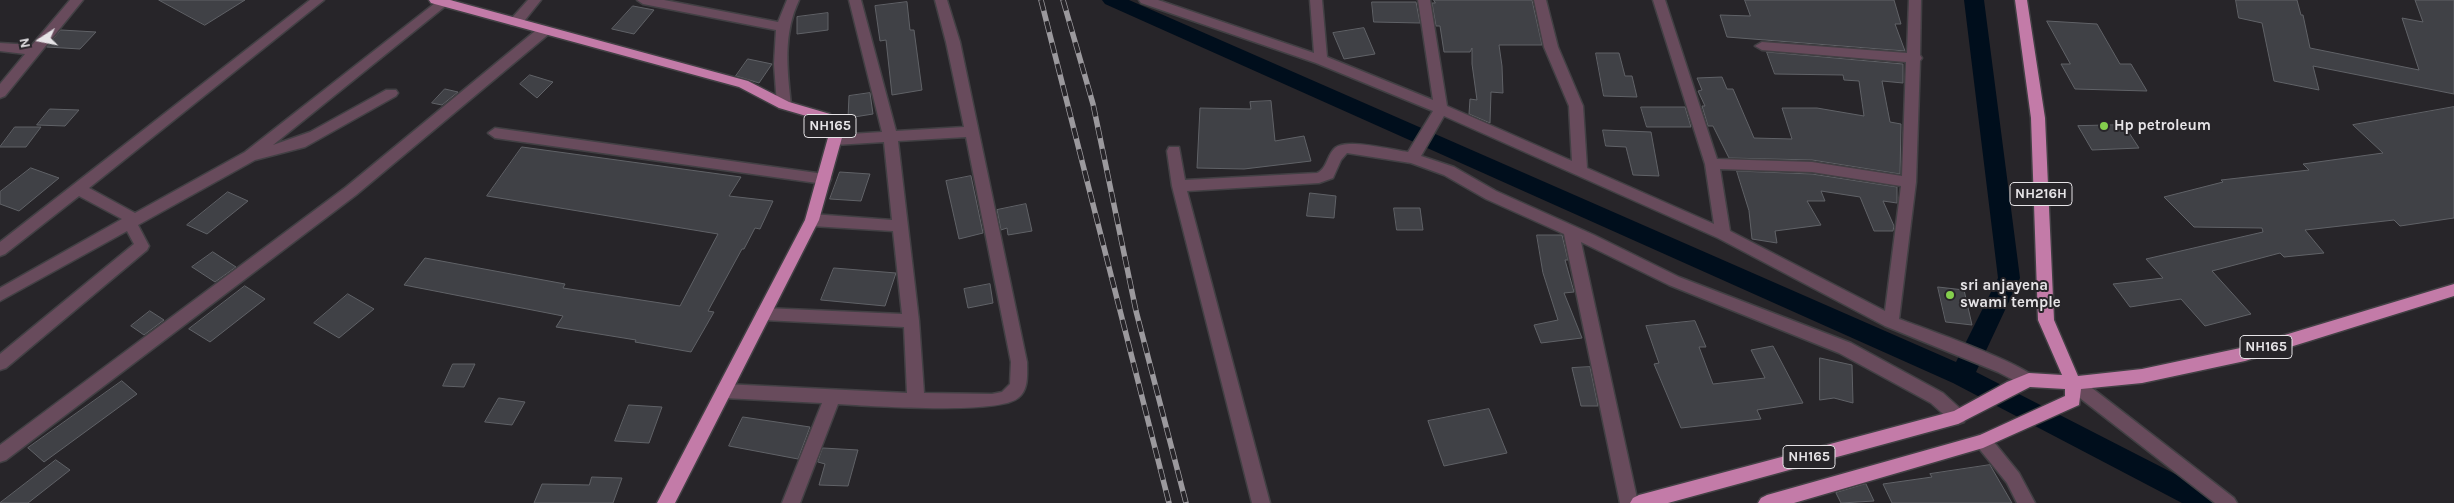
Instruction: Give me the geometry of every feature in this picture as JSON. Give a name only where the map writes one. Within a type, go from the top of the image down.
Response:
[{"type":"highway","name":"NH216H","points":[[2021,0],[2038,118],[2046,320],[2072,383]]},
{"type":"highway","name":"NH165","points":[[442,1],[743,84],[784,105],[825,117],[836,134],[812,220],[666,503]]},
{"type":"highway","name":"NH165","points":[[1638,503],[1958,417],[2029,380],[2072,383],[2142,376],[2246,354],[2454,290]]},
{"type":"highway","name":"NH165","points":[[1767,503],[1983,441],[2073,400],[2072,383]]},
{"type":"street","points":[[0,93],[77,0]]},
{"type":"street","points":[[0,250],[318,0]]},
{"type":"street","points":[[516,22],[535,0]]},
{"type":"street","points":[[643,0],[781,26]]},
{"type":"street","points":[[784,105],[779,42],[781,26],[793,0]]},
{"type":"street","points":[[724,391],[833,397],[992,401],[1008,398],[1017,391],[1020,380],[1019,362],[953,42],[941,0]]},
{"type":"street","points":[[1316,0],[1320,60]]},
{"type":"street","points":[[1412,158],[1441,109],[1424,0]]},
{"type":"street","points":[[1540,0],[1551,47],[1576,106],[1580,170]]},
{"type":"street","points":[[1659,0],[1712,164],[1723,234]]},
{"type":"street","points":[[1891,322],[1909,182],[1915,0]]},
{"type":"street","points":[[0,295],[250,156],[442,1]]},
{"type":"street","points":[[854,1],[890,135],[911,321],[916,400]]},
{"type":"street","points":[[1150,1],[1320,60],[1441,109],[1723,234],[1891,322],[2004,367],[2029,380]]},
{"type":"street","points":[[0,455],[351,191],[545,30]]},
{"type":"street","points":[[1762,46],[1914,58]]},
{"type":"street","points":[[0,47],[36,50]]},
{"type":"street","points":[[250,156],[300,143],[391,93]]},
{"type":"street","points":[[835,140],[890,135],[972,132]]},
{"type":"street","points":[[495,133],[824,178]]},
{"type":"street","points":[[1179,186],[1319,178],[1328,174],[1336,155],[1340,150],[1346,148],[1412,158],[1449,172],[1491,195],[1572,232],[1590,238],[1674,281],[1845,348],[1937,398],[1958,417]]},
{"type":"street","points":[[1174,151],[1179,186],[1260,503]]},
{"type":"street","points":[[1712,164],[1812,167],[1909,182]]},
{"type":"street","points":[[0,363],[142,246],[130,223],[130,216],[79,189]]},
{"type":"street","points":[[812,220],[901,226]]},
{"type":"street","points":[[1572,232],[1630,503]]},
{"type":"street","points":[[764,314],[911,321]]},
{"type":"street","points":[[2072,383],[2228,503]]},
{"type":"street","points":[[791,503],[833,397]]},
{"type":"street","points":[[1983,441],[2007,469],[2022,492],[2026,503]]},
{"type":"building","points":[[159,0],[245,0],[205,25]]},
{"type":"building","points":[[1434,0],[1532,0],[1542,45],[1499,45],[1503,93],[1491,92],[1490,123],[1469,114],[1470,99],[1477,100],[1472,64],[1472,48],[1470,52],[1444,52],[1440,26],[1436,26],[1432,3],[1435,3]]},
{"type":"building","points":[[1745,0],[1894,0],[1901,24],[1895,24],[1905,51],[1727,37],[1720,15],[1750,16]]},
{"type":"building","points":[[2236,0],[2297,0],[2301,15],[2303,15],[2310,48],[2419,70],[2402,18],[2423,22],[2415,0],[2454,0],[2454,94],[2313,66],[2319,90],[2274,81],[2262,23],[2239,18]]},
{"type":"building","points":[[907,2],[910,30],[914,30],[922,90],[892,95],[886,40],[880,41],[875,6]]},
{"type":"building","points":[[1372,2],[1416,2],[1420,23],[1374,22]]},
{"type":"building","points":[[633,6],[654,10],[634,34],[612,29]]},
{"type":"building","points":[[828,13],[828,30],[797,34],[797,17]]},
{"type":"building","points":[[2047,21],[2097,24],[2120,64],[2131,64],[2147,91],[2075,89],[2061,64],[2070,64]]},
{"type":"building","points":[[1364,28],[1375,54],[1344,59],[1333,33]]},
{"type":"building","points":[[61,30],[96,32],[80,49],[47,47]]},
{"type":"building","points":[[1767,52],[1903,64],[1903,83],[1882,81],[1890,122],[1901,124],[1900,174],[1812,160],[1729,158],[1713,126],[1708,126],[1702,106],[1705,106],[1698,91],[1702,90],[1697,78],[1722,77],[1727,89],[1733,89],[1754,138],[1792,139],[1782,108],[1817,108],[1864,116],[1859,81],[1844,80],[1843,75],[1775,74]]},
{"type":"building","points":[[1596,53],[1619,53],[1625,76],[1632,76],[1637,97],[1604,96]]},
{"type":"building","points":[[748,59],[772,64],[759,83],[736,76]]},
{"type":"building","points":[[530,75],[553,82],[537,98],[520,84]]},
{"type":"building","points":[[445,89],[458,92],[442,105],[432,103]]},
{"type":"building","points":[[870,93],[873,114],[848,118],[849,96]]},
{"type":"building","points":[[1271,101],[1275,141],[1304,136],[1311,161],[1244,169],[1197,168],[1200,108],[1251,109],[1250,102]]},
{"type":"building","points":[[1641,107],[1685,107],[1691,127],[1647,127]]},
{"type":"building","points":[[2454,107],[2454,218],[2400,226],[2394,220],[2305,230],[2324,253],[2284,257],[2280,253],[2212,271],[2251,314],[2205,326],[2181,299],[2130,307],[2113,284],[2163,278],[2146,259],[2263,232],[2262,228],[2194,227],[2164,197],[2223,182],[2221,180],[2309,170],[2303,164],[2383,153],[2353,125]]},
{"type":"building","points":[[50,109],[79,110],[65,126],[37,125]]},
{"type":"building","points":[[2124,125],[2139,148],[2092,150],[2078,126]]},
{"type":"building","points":[[15,127],[41,127],[26,147],[0,147]]},
{"type":"building","points":[[1603,130],[1651,132],[1659,176],[1633,175],[1626,147],[1606,146]]},
{"type":"building","points":[[522,147],[741,177],[729,196],[773,201],[760,229],[755,228],[708,311],[714,312],[691,352],[635,342],[636,340],[556,327],[563,316],[404,285],[425,258],[565,284],[563,288],[680,306],[718,234],[487,196]]},
{"type":"building","points":[[31,168],[59,178],[19,211],[0,204],[0,192]]},
{"type":"building","points":[[1737,171],[1812,174],[1897,187],[1897,203],[1883,201],[1894,226],[1893,231],[1874,231],[1860,197],[1821,191],[1825,201],[1807,201],[1821,225],[1775,231],[1777,243],[1752,239],[1749,211]]},
{"type":"building","points":[[840,172],[870,174],[861,201],[830,199]]},
{"type":"building","points":[[971,176],[983,233],[959,239],[946,181]]},
{"type":"building","points":[[228,192],[248,201],[207,234],[187,225]]},
{"type":"building","points":[[1310,193],[1336,196],[1334,218],[1307,216]]},
{"type":"building","points":[[1026,204],[1032,231],[1008,235],[1007,228],[1001,230],[997,210]]},
{"type":"building","points":[[1394,208],[1420,208],[1423,230],[1397,230]]},
{"type":"building","points":[[1537,235],[1562,235],[1568,260],[1565,260],[1574,292],[1564,293],[1582,338],[1541,343],[1534,325],[1558,320],[1543,273]]},
{"type":"building","points":[[213,252],[236,267],[215,282],[192,267]]},
{"type":"building","points":[[834,268],[896,273],[885,306],[821,300]]},
{"type":"building","points":[[990,284],[993,303],[968,308],[964,289]]},
{"type":"building","points":[[245,286],[265,299],[210,342],[189,329]]},
{"type":"building","points":[[1938,287],[1964,290],[1972,325],[1946,322]]},
{"type":"building","points":[[348,294],[374,309],[339,338],[314,323]]},
{"type":"building","points":[[150,311],[164,320],[144,335],[131,326]]},
{"type":"building","points":[[1695,321],[1706,347],[1699,347],[1713,384],[1765,378],[1751,350],[1773,346],[1803,403],[1757,410],[1761,419],[1681,428],[1654,364],[1659,363],[1646,326]]},
{"type":"building","points":[[1820,358],[1852,365],[1853,403],[1834,398],[1820,400]]},
{"type":"building","points":[[453,364],[475,364],[464,387],[443,386]]},
{"type":"building","points":[[1590,367],[1598,406],[1581,406],[1572,368]]},
{"type":"building","points":[[122,381],[137,394],[44,462],[28,448]]},
{"type":"building","points":[[499,398],[525,402],[512,425],[485,422]]},
{"type":"building","points":[[629,405],[662,407],[649,443],[615,441]]},
{"type":"building","points":[[1489,409],[1507,453],[1444,466],[1428,421]]},
{"type":"building","points":[[743,417],[810,427],[798,459],[729,446]]},
{"type":"building","points":[[823,448],[858,450],[848,486],[819,485],[825,464],[818,462]]},
{"type":"building","points":[[56,460],[70,470],[28,503],[0,503]]},
{"type":"building","points":[[1990,465],[2012,503],[1892,503],[1883,484],[1932,477],[1930,474]]},
{"type":"building","points":[[592,477],[622,478],[613,503],[534,503],[542,484],[589,485]]},
{"type":"building","points":[[1866,484],[1874,501],[1841,503],[1836,493]]},
{"type":"waterway","points":[[1112,0],[1962,376],[2207,503]]},
{"type":"waterway","points":[[1962,375],[2009,278],[1974,0]]},
{"type":"railway","points":[[1041,0],[1169,503]]},
{"type":"railway","points":[[1063,0],[1093,104],[1136,311],[1186,503]]},
{"type":"place","name":"Hp petroleum","points":[[2104,126]]},
{"type":"place","name":"sri anjayena swami temple","points":[[1950,295]]}]
